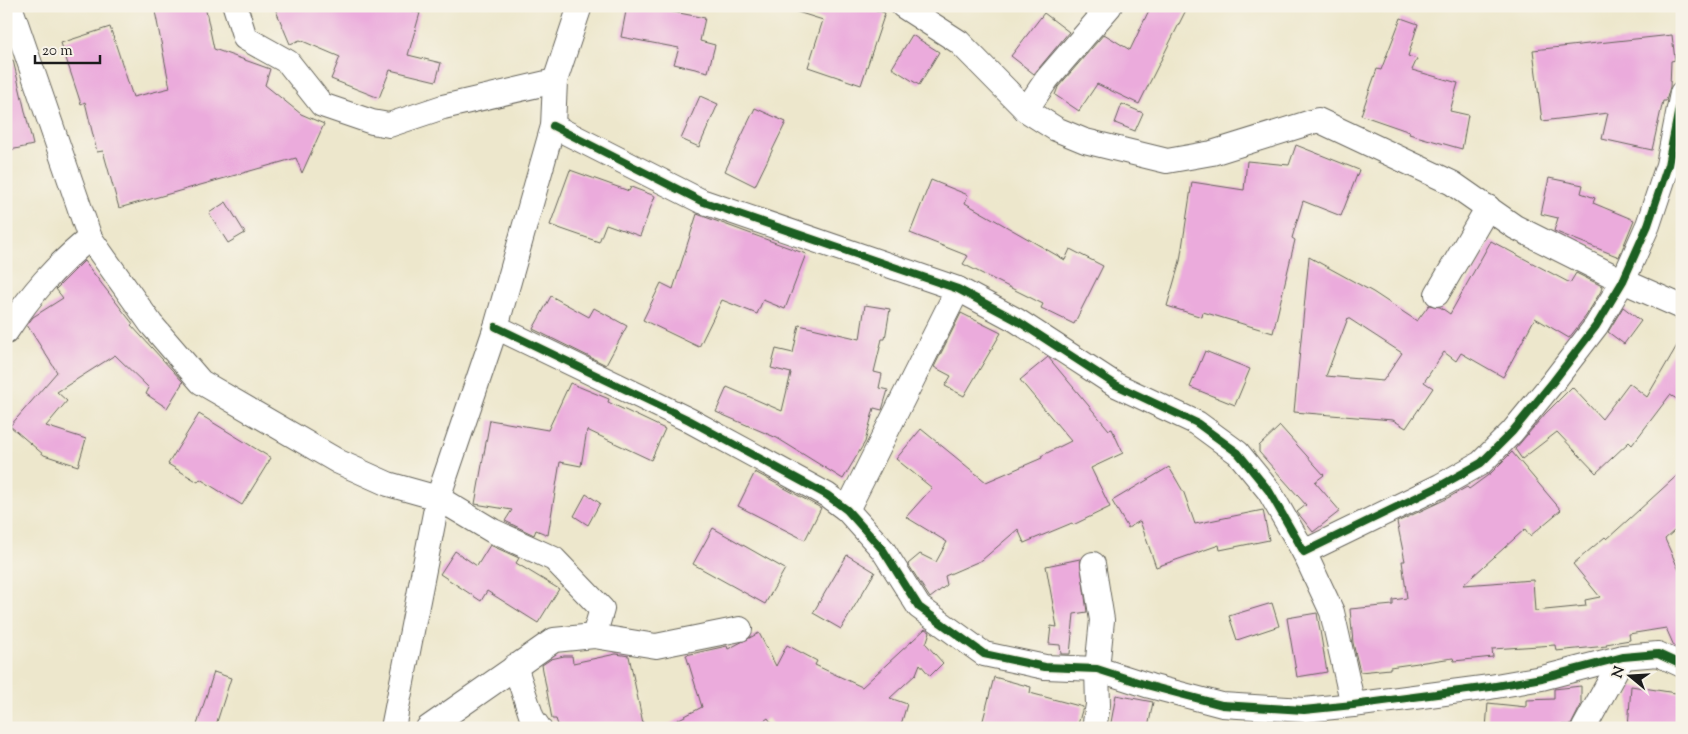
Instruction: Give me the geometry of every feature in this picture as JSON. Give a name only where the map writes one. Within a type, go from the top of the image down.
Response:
[{"type":"street","points":[[10,6],[90,238],[152,324],[201,382],[339,462],[388,484],[438,498],[494,531],[554,559],[602,609],[594,636]]},
{"type":"street","points":[[235,6],[245,38],[288,62],[322,105],[372,122],[389,125],[443,107],[555,81]]},
{"type":"street","points":[[393,728],[438,498],[496,327],[552,126],[555,81],[580,6]]},
{"type":"street","points":[[903,6],[959,42],[1026,110],[1056,129],[1085,141],[1167,161],[1212,153],[1318,120],[1452,183],[1515,226],[1623,281],[1682,307]]},
{"type":"street","points":[[1026,110],[1047,79],[1110,6]]},
{"type":"street","points":[[1304,552],[1440,486],[1481,463],[1512,432],[1596,326],[1623,281],[1648,225],[1668,165],[1682,93]]},
{"type":"street","points":[[552,126],[701,201],[958,288],[1016,320],[1116,385],[1197,423],[1238,453],[1269,491],[1304,552],[1332,612],[1353,705]]},
{"type":"street","points":[[1437,294],[1488,207]]},
{"type":"street","points":[[6,332],[44,280],[60,262],[90,238]]},
{"type":"street","points":[[847,510],[958,288]]},
{"type":"street","points":[[496,327],[689,420],[826,494],[847,510],[883,550],[919,607],[984,654],[1045,667],[1097,669],[1150,686],[1222,705],[1304,710],[1353,705],[1542,678],[1623,657],[1658,654],[1682,665]]},
{"type":"street","points":[[1093,564],[1102,620],[1097,669],[1098,705],[1094,728]]},
{"type":"street","points":[[428,728],[554,640],[594,636],[656,646],[740,629]]},
{"type":"street","points":[[1584,728],[1623,657]]},
{"type":"street","points":[[515,666],[532,718],[540,728]]},
{"type":"building","points":[[154,6],[205,6],[214,49],[270,69],[265,85],[301,114],[324,124],[302,173],[296,158],[119,208],[103,151],[97,152],[85,102],[81,104],[61,43],[110,27],[133,97],[170,88]]},
{"type":"building","points":[[274,6],[397,6],[420,13],[408,55],[441,63],[436,81],[390,70],[379,98],[331,79],[340,57],[300,40],[290,44]]},
{"type":"building","points":[[627,6],[643,6],[705,18],[700,41],[715,45],[708,72],[674,64],[679,48],[621,37]]},
{"type":"building","points":[[792,6],[865,6],[885,13],[861,85],[808,67],[823,20],[791,10]]},
{"type":"building","points":[[1151,6],[1188,6],[1139,104],[1097,84],[1079,111],[1055,95],[1058,87],[1104,34],[1130,50]]},
{"type":"building","points":[[1044,13],[1069,32],[1034,74],[1011,56]]},
{"type":"building","points":[[1401,18],[1418,24],[1408,56],[1417,59],[1412,70],[1458,83],[1450,111],[1468,115],[1462,149],[1409,134],[1410,132],[1361,115],[1377,69],[1381,70]]},
{"type":"building","points":[[912,35],[939,52],[919,85],[892,68]]},
{"type":"building","points":[[1672,35],[1675,60],[1671,61],[1670,87],[1666,101],[1663,101],[1652,150],[1602,139],[1608,113],[1542,121],[1533,50]]},
{"type":"building","points":[[13,60],[33,145],[6,151],[6,61]]},
{"type":"building","points":[[700,96],[718,104],[699,147],[681,139]]},
{"type":"building","points":[[1122,104],[1143,113],[1135,131],[1115,123]]},
{"type":"building","points":[[755,108],[786,122],[755,186],[725,171]]},
{"type":"building","points":[[1296,145],[1359,170],[1341,216],[1303,201],[1292,238],[1295,240],[1273,333],[1203,312],[1202,317],[1167,306],[1180,261],[1192,182],[1244,190],[1247,161],[1289,165]]},
{"type":"building","points":[[570,170],[629,191],[631,187],[655,196],[640,236],[606,224],[599,242],[550,225]]},
{"type":"building","points":[[1549,178],[1583,185],[1581,193],[1595,198],[1593,203],[1634,220],[1619,257],[1554,231],[1558,218],[1541,214]]},
{"type":"building","points":[[931,180],[968,195],[965,203],[1065,260],[1070,249],[1103,266],[1074,324],[1041,308],[1043,304],[963,264],[968,256],[910,233]]},
{"type":"building","points":[[226,202],[245,233],[228,243],[209,213]]},
{"type":"building","points":[[697,214],[806,254],[785,309],[763,300],[757,314],[722,300],[699,347],[643,320],[661,283],[673,289]]},
{"type":"building","points":[[1491,241],[1570,283],[1576,273],[1602,286],[1586,316],[1569,338],[1535,318],[1503,377],[1461,353],[1456,361],[1444,352],[1424,382],[1433,388],[1406,428],[1393,420],[1294,412],[1309,257],[1373,292],[1417,321],[1429,305],[1440,307],[1450,314]],"holes":[[[1348,318],[1402,353],[1383,381],[1326,376]]]},
{"type":"building","points":[[84,261],[133,324],[131,325],[183,382],[167,408],[146,394],[149,388],[115,355],[57,392],[67,401],[46,426],[86,439],[78,466],[44,455],[10,426],[57,372],[27,325],[33,317],[63,298],[56,289]]},
{"type":"building","points":[[551,296],[589,317],[594,308],[627,326],[606,365],[533,329]]},
{"type":"building","points":[[865,305],[890,309],[885,339],[882,339],[874,372],[882,374],[879,388],[888,390],[882,410],[874,408],[865,442],[843,479],[777,438],[716,412],[727,387],[782,411],[791,373],[771,368],[776,349],[793,353],[799,325],[860,339]]},
{"type":"building","points":[[1623,307],[1641,321],[1624,344],[1608,332]]},
{"type":"building","points":[[961,313],[1001,333],[964,396],[945,386],[951,376],[934,367]]},
{"type":"building","points":[[1682,337],[1682,402],[1670,395],[1632,445],[1629,442],[1596,473],[1557,432],[1522,459],[1515,449],[1545,414],[1572,387],[1602,419],[1629,383],[1647,397]]},
{"type":"building","points":[[1205,351],[1250,369],[1235,405],[1190,387]]},
{"type":"building","points":[[1048,357],[1109,430],[1112,429],[1123,453],[1091,468],[1110,507],[1073,525],[1072,523],[1024,543],[1018,529],[982,560],[945,576],[947,585],[930,598],[908,564],[920,554],[936,562],[947,542],[906,517],[932,488],[896,459],[921,429],[986,482],[1042,458],[1041,456],[1071,441],[1020,380]]},
{"type":"building","points":[[570,383],[609,399],[608,402],[665,429],[651,460],[587,430],[581,466],[560,462],[548,535],[536,530],[534,535],[505,521],[512,510],[475,504],[490,420],[548,430]]},
{"type":"building","points":[[199,414],[271,458],[242,505],[200,479],[198,482],[168,464]]},
{"type":"building","points":[[1280,426],[1324,475],[1315,482],[1340,511],[1313,532],[1297,512],[1306,505],[1259,452],[1259,446]]},
{"type":"building","points":[[1512,452],[1561,510],[1530,536],[1525,529],[1463,585],[1533,580],[1535,611],[1586,606],[1585,600],[1600,597],[1573,564],[1605,537],[1607,539],[1682,471],[1682,524],[1665,539],[1682,577],[1682,650],[1674,646],[1666,628],[1629,634],[1630,640],[1606,644],[1607,646],[1556,651],[1555,645],[1492,649],[1493,657],[1454,661],[1453,658],[1360,672],[1353,643],[1350,609],[1393,605],[1393,600],[1407,598],[1402,561],[1405,561],[1397,522],[1467,487],[1469,489],[1491,473]]},
{"type":"building","points":[[1169,467],[1184,493],[1195,524],[1263,510],[1269,540],[1220,550],[1219,545],[1156,567],[1140,521],[1128,528],[1112,501]]},
{"type":"building","points":[[755,472],[821,508],[805,540],[738,506]]},
{"type":"building","points":[[586,494],[600,503],[588,525],[574,516]]},
{"type":"building","points":[[713,528],[785,569],[765,604],[693,564]]},
{"type":"building","points":[[490,545],[519,558],[516,563],[559,589],[538,623],[487,591],[481,601],[440,574],[455,551],[477,566]]},
{"type":"building","points":[[847,555],[875,572],[841,629],[813,613]]},
{"type":"building","points":[[1080,559],[1087,612],[1074,614],[1070,654],[1061,654],[1060,645],[1049,644],[1051,626],[1057,627],[1046,566]]},
{"type":"building","points":[[1272,603],[1279,626],[1237,640],[1229,616]]},
{"type":"building","points":[[1317,613],[1327,672],[1297,677],[1287,618]]},
{"type":"building","points":[[925,629],[930,632],[926,644],[943,663],[930,676],[920,664],[916,674],[890,698],[907,704],[900,728],[775,728],[768,718],[754,728],[662,728],[702,707],[686,655],[727,646],[728,649],[759,633],[776,666],[787,645],[817,661],[815,665],[862,687]]},
{"type":"building","points":[[616,654],[629,656],[644,728],[559,728],[556,719],[552,719],[542,665],[551,659],[564,656],[572,656],[573,663]]},
{"type":"building","points":[[214,672],[231,678],[215,728],[196,728]]},
{"type":"building","points":[[994,677],[1031,687],[1030,693],[1083,707],[1077,728],[981,728]]},
{"type":"building","points":[[1581,686],[1581,705],[1571,725],[1547,725],[1547,728],[1486,728],[1488,703],[1526,707],[1526,700],[1554,699],[1554,689]]},
{"type":"building","points":[[1631,686],[1682,694],[1680,728],[1628,728]]},
{"type":"building","points":[[1116,695],[1153,702],[1148,728],[1110,728]]},
{"type":"cycle path","points":[[553,126],[701,201],[958,289],[1016,320],[1116,385],[1197,423],[1238,453],[1269,491],[1304,552],[1440,486],[1481,463],[1512,432],[1596,326],[1623,281],[1648,225],[1668,165],[1682,93]]},
{"type":"cycle path","points":[[496,327],[689,420],[827,495],[847,510],[883,550],[919,607],[984,654],[1045,667],[1097,669],[1150,686],[1222,705],[1304,710],[1490,687],[1542,678],[1623,657],[1658,654],[1682,665]]}]
